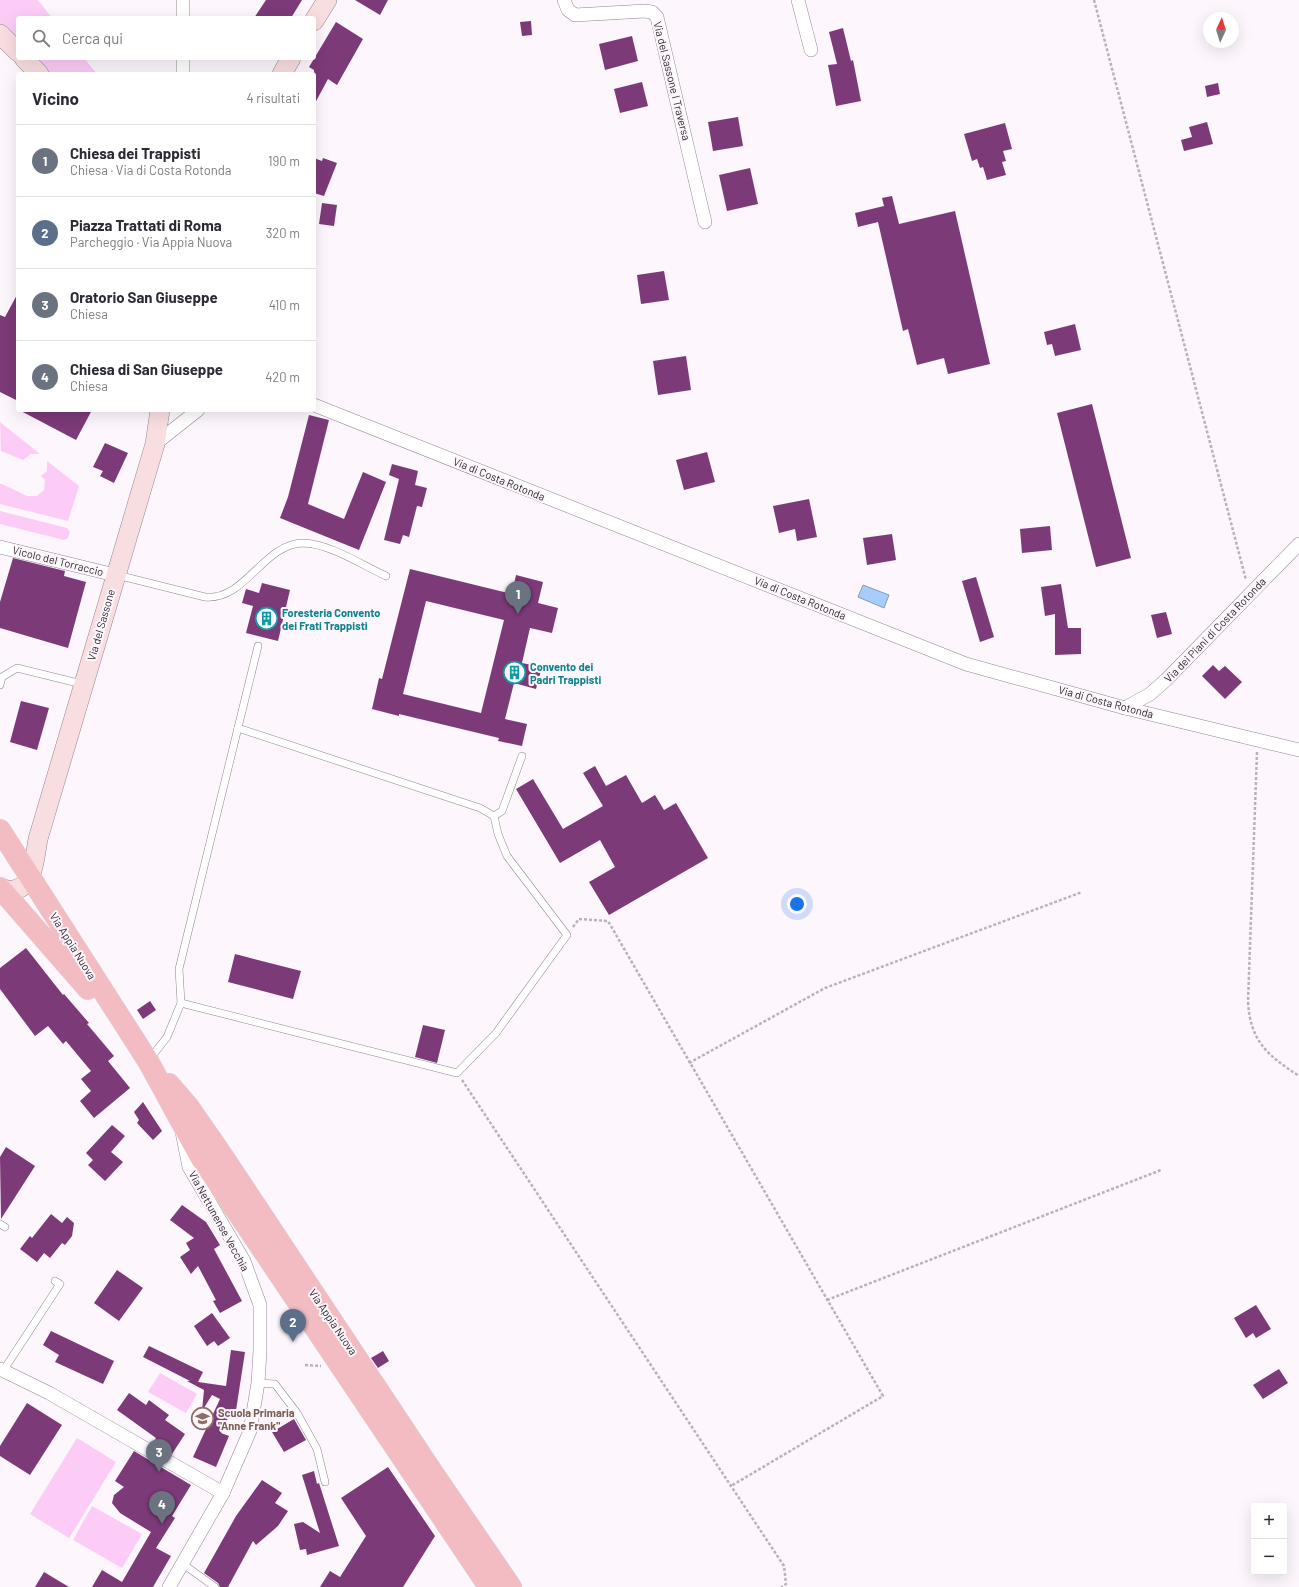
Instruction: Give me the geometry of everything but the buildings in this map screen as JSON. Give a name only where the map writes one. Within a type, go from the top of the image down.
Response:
[{"type":"main road","points":[[316,18],[327,0]]},
{"type":"main road","points":[[0,34],[16,50]]},
{"type":"main road","points":[[26,60],[37,72]]},
{"type":"main road","points":[[283,72],[290,60]]},
{"type":"main road","name":"Via del Sassone","points":[[30,876],[38,839],[155,444],[160,412]]},
{"type":"main road","name":"Via Appia Nuova","points":[[0,830],[7,850],[30,876],[92,976],[148,1061],[179,1121],[201,1158],[489,1587]]},
{"type":"main road","points":[[7,850],[24,851],[38,839]]},
{"type":"main road","points":[[0,888],[12,890],[23,886],[30,876]]},
{"type":"main road","points":[[0,888],[85,986],[129,1031]]},
{"type":"main road","name":"Via Appia Nuova","points":[[148,1061],[188,1106],[433,1473],[511,1587]]},
{"type":"street","points":[[183,0],[183,16]]},
{"type":"street","name":"Via del Sassone I Traversa","points":[[564,0],[568,10],[575,15],[645,11],[652,12],[657,17],[705,222]]},
{"type":"street","points":[[798,0],[811,50]]},
{"type":"street","points":[[183,60],[183,72]]},
{"type":"street","name":"Via di Costa Rotonda","points":[[316,406],[976,668],[1126,708],[1299,750]]},
{"type":"street","points":[[155,444],[195,412]]},
{"type":"street","name":"Via dei Piani di Costa Rotonda","points":[[1126,708],[1145,697],[1161,685],[1299,544]]},
{"type":"street","name":"Vicolo del Torraccio","points":[[0,547],[115,575]]},
{"type":"street","name":"Via Nettunense Vecchia","points":[[169,1587],[223,1492],[250,1431],[258,1383],[260,1351],[260,1304],[244,1260],[189,1167],[179,1121]]},
{"type":"street","points":[[2,1370],[49,1392],[223,1492]]},
{"type":"lane","points":[[115,575],[205,596],[218,597],[229,592],[269,558],[282,549],[304,543],[329,549],[386,576]]},
{"type":"lane","points":[[148,1061],[168,1037],[181,1003],[178,969],[258,646]]},
{"type":"lane","points":[[0,685],[2,677],[17,668],[84,685]]},
{"type":"lane","points":[[181,1003],[457,1073],[496,1034],[567,935],[507,856],[498,834],[494,816],[480,808],[238,728]]},
{"type":"lane","points":[[494,816],[502,811],[522,756]]},
{"type":"lane","points":[[2,1370],[60,1284],[55,1281]]},
{"type":"lane","points":[[258,1383],[275,1384],[297,1413],[317,1448],[325,1482]]},
{"type":"lane","points":[[183,1564],[215,1587]]},
{"type":"path","points":[[1094,0],[1250,594]]},
{"type":"path","points":[[1257,740],[1248,1001],[1249,1016],[1253,1030],[1262,1047],[1278,1062],[1299,1076]]},
{"type":"path","points":[[689,1063],[825,988],[1082,892]]},
{"type":"path","points":[[567,935],[578,919],[608,921],[883,1396],[731,1486]]},
{"type":"path","points":[[457,1073],[784,1566],[786,1584],[781,1587]]},
{"type":"path","points":[[828,1300],[1161,1170]]},
{"type":"shaded area","points":[[0,0],[38,0],[50,16],[16,16],[16,41],[0,25]]},
{"type":"shaded area","points":[[35,60],[86,60],[95,72],[46,72]]},
{"type":"shaded area","points":[[0,422],[40,454],[31,454],[23,460],[1,451]]},
{"type":"shaded area","points":[[47,461],[79,486],[68,521],[0,504],[0,484],[27,496],[37,496],[44,490],[45,480],[41,476],[47,471]]},
{"type":"shaded area","points":[[0,511],[67,528],[70,532],[68,538],[64,540],[0,524]]},
{"type":"shaded area","points":[[160,1373],[197,1394],[186,1413],[148,1392]]},
{"type":"shaded area","points":[[77,1438],[116,1462],[69,1538],[30,1514]]},
{"type":"shaded area","points":[[92,1506],[142,1534],[122,1568],[73,1540]]},
{"type":"water","points":[[863,585],[889,595],[884,608],[858,597]]},
{"type":"place","name":"Chiesa dei Trappisti","points":[[518,614]]},
{"type":"place","name":"Foresteria Convento dei Frati Trappisti","points":[[266,619]]},
{"type":"place","name":"Convento dei Padri Trappisti","points":[[515,673]]},
{"type":"place","name":"Piazza Trattati di Roma","points":[[293,1342]]},
{"type":"place","name":"Scuola Primaria \"Anne Frank\"","points":[[202,1419]]},
{"type":"place","name":"Oratorio San Giuseppe","points":[[159,1472]]},
{"type":"place","name":"Chiesa di San Giuseppe","points":[[162,1524]]}]
